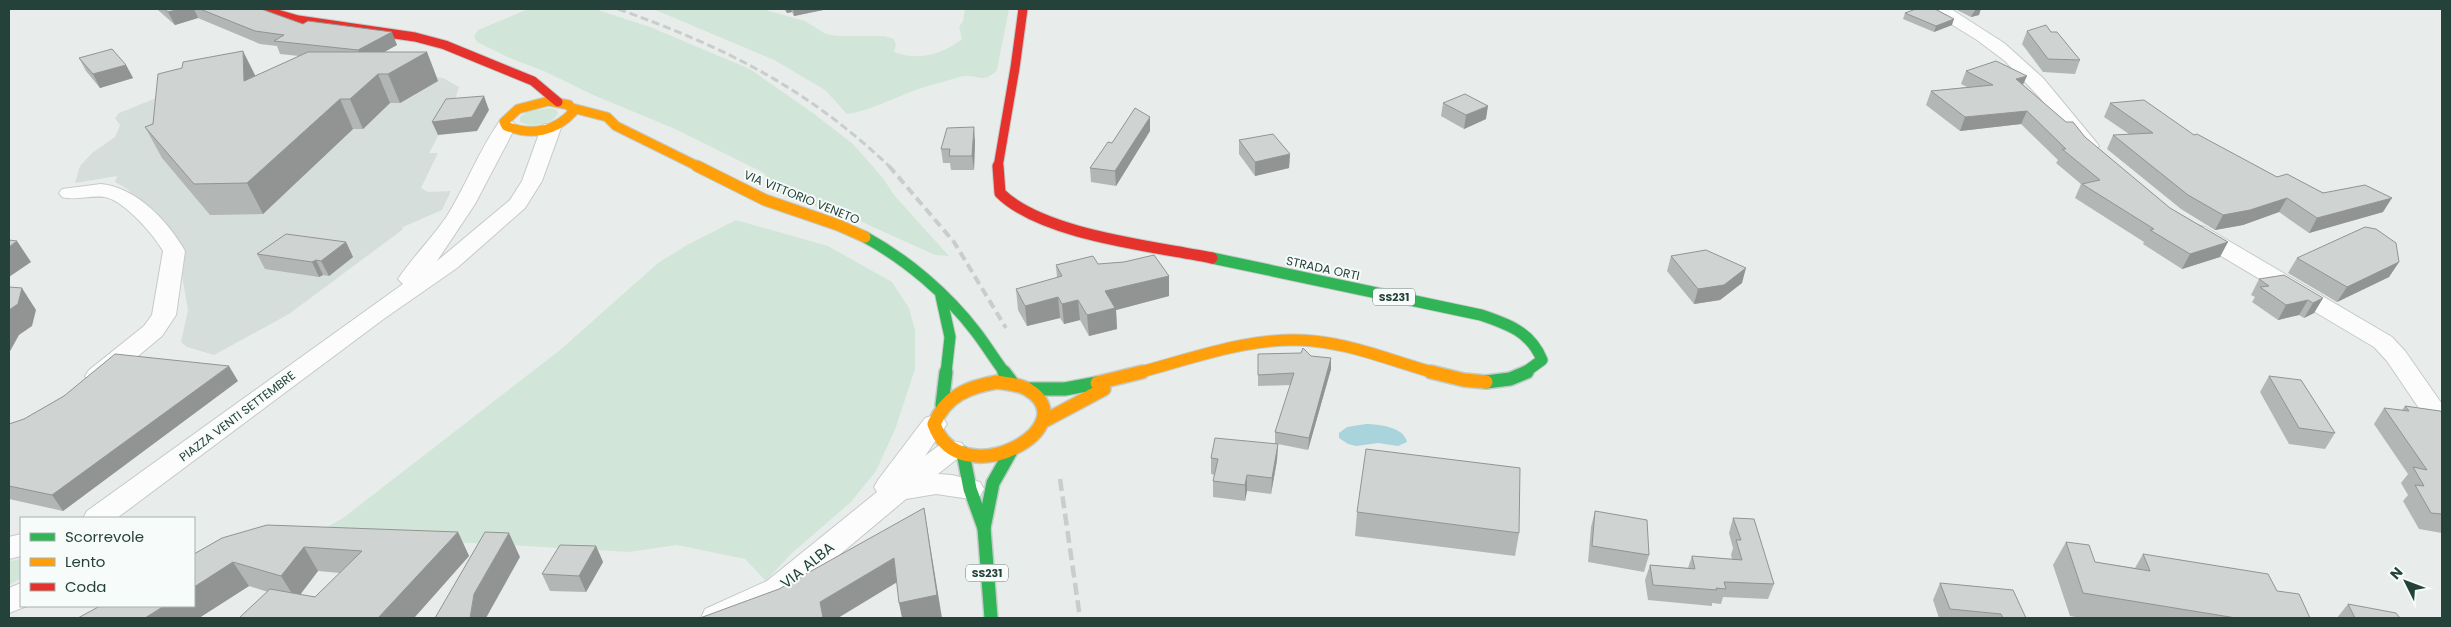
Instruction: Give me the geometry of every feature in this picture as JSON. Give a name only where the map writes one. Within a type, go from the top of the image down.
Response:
[{"type":"main road","points":[[260,9],[275,15],[316,24],[414,38],[441,44],[478,56],[542,86],[558,102]]},
{"type":"main road","name":"STRADA ORTI","points":[[1023,9],[1014,77],[997,172],[1000,194],[1010,205],[1032,216],[1058,225],[1481,315],[1519,328],[1532,337],[1540,348],[1542,360],[1534,371],[1513,379],[1486,382],[1445,376],[1368,350],[1311,341],[1260,342],[1077,387],[1028,389]]},
{"type":"main road","points":[[507,71],[509,84]]},
{"type":"main road","points":[[506,126],[504,122],[506,117],[517,104],[558,102]]},
{"type":"main road","name":"VIA VITTORIO VENETO","points":[[558,102],[572,108],[606,117],[616,126],[765,200],[838,225],[869,239],[896,256],[942,296],[971,326],[996,364],[1013,384]]},
{"type":"main road","points":[[556,126],[571,116],[572,108]]},
{"type":"main road","name":"VIA VITTORIO VENETO","points":[[506,126],[519,132],[587,121],[616,126]]},
{"type":"main road","points":[[938,415],[950,336],[942,296]]},
{"type":"main road","name":"STRADA ORTI","points":[[1046,420],[1132,375]]},
{"type":"main road","name":"SS231","points":[[981,384],[1013,384],[1028,389],[1039,397],[1046,407],[1046,420],[1040,432],[1011,451],[995,455],[978,456],[957,451],[939,438],[938,415],[952,396],[981,384]]},
{"type":"main road","name":"SS231","points":[[957,451],[984,528],[991,618]]},
{"type":"main road","name":"SS231","points":[[984,528],[993,483],[1011,451]]},
{"type":"street","points":[[1939,9],[1976,29],[2012,59],[2047,94],[2087,145],[2101,157]]},
{"type":"street","points":[[377,313],[428,260],[477,182],[494,143],[506,126]]},
{"type":"street","points":[[377,313],[449,263],[518,204],[532,182],[556,126]]},
{"type":"street","points":[[69,193],[89,190],[113,192],[127,200],[170,241],[174,251],[164,315],[153,331],[79,391]]},
{"type":"street","points":[[2180,221],[2383,342],[2396,356],[2442,424]]},
{"type":"street","name":"PIAZZA VENTI SETTEMBRE","points":[[98,517],[377,313]]},
{"type":"street","name":"VIA ALBA","points":[[865,516],[938,415]]},
{"type":"street","name":"VIA ALBA","points":[[716,618],[778,590],[894,493],[957,451]]},
{"type":"street","name":"VIA ALBA","points":[[894,493],[932,483],[949,483],[970,489]]},
{"type":"shaded area","points":[[360,68],[443,78],[459,87],[451,113],[429,153],[438,153],[421,188],[428,192],[451,191],[442,210],[403,227],[402,230],[289,314],[214,355],[187,347],[181,342],[188,310],[181,270],[182,246],[127,189],[115,182],[117,176],[75,183],[80,166],[92,153],[115,137],[120,125],[115,118],[119,113],[186,86],[275,72]]},
{"type":"green space","points":[[528,9],[595,9],[650,27],[750,69],[813,113],[853,144],[883,178],[894,195],[949,256],[935,255],[851,217],[786,197],[778,192],[764,173],[675,129],[591,94],[477,42],[474,36],[478,30]]},
{"type":"green space","points":[[653,9],[762,9],[805,21],[826,34],[838,36],[884,36],[894,39],[896,45],[894,52],[903,55],[921,56],[938,53],[962,39],[959,27],[963,21],[965,9],[1009,9],[997,70],[989,77],[965,76],[955,78],[927,86],[859,112],[847,114],[825,90],[774,60]]},
{"type":"green space","points":[[550,108],[557,110],[558,114],[551,121],[535,125],[520,122],[520,117],[528,111]]},
{"type":"green space","points":[[736,220],[828,246],[892,282],[909,308],[915,330],[915,369],[896,427],[876,471],[851,502],[791,554],[766,581],[745,559],[677,545],[629,552],[315,534],[343,518],[560,350],[658,263],[687,245]]},
{"type":"green space","points":[[20,559],[20,579],[9,585],[9,561]]},
{"type":"water","points":[[1366,424],[1390,427],[1401,433],[1407,442],[1398,446],[1378,443],[1356,446],[1348,444],[1339,438],[1339,433],[1347,427]]},
{"type":"building","points":[[164,9],[180,9],[168,12]]},
{"type":"building","points":[[200,9],[261,9],[303,24],[308,21],[392,32],[358,50],[274,41],[284,35],[255,31]]},
{"type":"building","points":[[1916,9],[1935,9],[1954,19],[1936,26],[1905,13]]},
{"type":"building","points":[[2046,25],[2051,32],[2057,32],[2080,60],[2048,59],[2027,31]]},
{"type":"building","points":[[112,49],[126,65],[93,74],[79,58]]},
{"type":"building","points":[[243,51],[244,81],[308,52],[427,52],[388,74],[378,74],[350,99],[340,99],[247,183],[194,184],[145,127],[153,124],[158,74],[182,68],[183,62]]},
{"type":"building","points":[[1996,61],[2027,76],[2016,79],[2066,122],[2073,122],[2085,137],[2170,208],[2228,242],[2190,254],[2150,230],[2154,229],[2082,184],[2100,180],[2062,149],[2066,149],[2027,111],[1965,117],[1931,91],[1993,85],[1966,71]]},
{"type":"building","points":[[1465,94],[1488,106],[1466,115],[1443,103]]},
{"type":"building","points":[[484,96],[472,117],[432,122],[446,99]]},
{"type":"building","points":[[2144,100],[2194,135],[2197,134],[2277,177],[2287,174],[2323,193],[2365,185],[2392,198],[2317,218],[2287,198],[2250,210],[2223,215],[2188,195],[2113,135],[2153,133],[2110,103]]},
{"type":"building","points":[[1135,108],[1150,117],[1115,171],[1090,168],[1108,142],[1112,143]]},
{"type":"building","points":[[974,127],[972,156],[949,156],[950,149],[941,149],[947,128]]},
{"type":"building","points":[[1273,134],[1290,154],[1255,162],[1239,140]]},
{"type":"building","points":[[2365,227],[2376,229],[2396,243],[2399,262],[2347,287],[2297,258]]},
{"type":"building","points":[[286,234],[346,242],[321,261],[316,260],[312,262],[257,254]]},
{"type":"building","points":[[9,240],[17,241],[9,247]]},
{"type":"building","points":[[1706,250],[1746,268],[1724,285],[1698,289],[1671,256]]},
{"type":"building","points":[[1154,255],[1169,276],[1105,291],[1115,308],[1087,315],[1078,300],[1062,304],[1058,297],[1025,306],[1016,289],[1062,276],[1056,265],[1093,256],[1098,264],[1124,262]]},
{"type":"building","points":[[2284,275],[2323,298],[2313,303],[2308,300],[2286,305],[2260,287],[2269,286],[2259,279]]},
{"type":"building","points":[[9,287],[22,288],[18,304],[9,310]]},
{"type":"building","points":[[1303,348],[1311,356],[1331,358],[1309,438],[1275,432],[1294,373],[1258,375],[1258,354],[1301,353]]},
{"type":"building","points":[[115,354],[229,366],[52,495],[9,486],[9,424],[24,419],[64,396]]},
{"type":"building","points":[[2269,376],[2301,380],[2335,433],[2299,428]]},
{"type":"building","points":[[2405,406],[2442,412],[2442,514],[2431,513],[2415,485],[2424,486],[2413,467],[2427,470],[2384,408],[2409,411]]},
{"type":"building","points":[[1215,438],[1278,444],[1272,478],[1247,475],[1245,485],[1213,481],[1218,459],[1211,458]]},
{"type":"building","points":[[1366,449],[1520,468],[1519,533],[1357,512]]},
{"type":"building","points":[[924,508],[937,595],[899,603],[894,558],[820,602],[823,618],[700,618],[779,589]]},
{"type":"building","points":[[1595,511],[1647,520],[1649,555],[1592,546]]},
{"type":"building","points":[[1733,518],[1754,519],[1774,584],[1724,582],[1726,589],[1716,588],[1717,590],[1653,585],[1650,565],[1695,569],[1692,556],[1742,560],[1736,540],[1741,540]]},
{"type":"building","points":[[267,525],[458,532],[378,618],[239,618],[270,589],[315,597],[362,551],[304,547],[281,576],[233,562],[195,586],[195,553],[222,538]]},
{"type":"building","points":[[485,532],[509,533],[474,594],[470,618],[435,618]]},
{"type":"building","points":[[2066,542],[2089,545],[2095,562],[2150,571],[2143,554],[2268,574],[2277,591],[2299,594],[2310,618],[2236,618],[2083,593]]},
{"type":"building","points":[[560,545],[596,546],[579,576],[542,574]]},
{"type":"building","points":[[1940,583],[2013,590],[2026,618],[2003,618],[2001,614],[1950,609]]},
{"type":"building","points":[[2348,604],[2396,613],[2400,618],[2355,618]]},
{"type":"building","points":[[98,607],[162,607],[145,618],[78,618]]},
{"type":"railway","points":[[618,9],[657,23],[729,55],[796,92],[828,114],[889,166]]},
{"type":"railway","points":[[889,166],[954,242],[1006,328]]},
{"type":"railway","points":[[1060,479],[1080,618]]},
{"type":"traffic: fast","points":[[865,237],[907,264],[948,302],[976,332],[1013,384]]},
{"type":"traffic: fast","points":[[1212,258],[1481,315],[1510,325],[1526,335],[1538,350],[1542,360],[1522,375],[1503,381],[1486,382]]},
{"type":"traffic: fast","points":[[941,296],[950,337],[942,405]]},
{"type":"traffic: fast","points":[[1028,389],[1065,389],[1097,383]]},
{"type":"traffic: fast","points":[[984,528],[993,483],[1011,451]]},
{"type":"traffic: fast","points":[[963,453],[970,489],[984,528],[991,618]]},
{"type":"traffic: slow","points":[[549,101],[569,105],[573,112],[559,125],[542,131],[524,131],[506,126],[504,122],[518,109],[530,104],[549,101]]},
{"type":"traffic: slow","points":[[572,108],[607,117],[616,126],[765,200],[838,225],[865,237]]},
{"type":"traffic: slow","points":[[1097,383],[1230,348],[1284,341],[1312,341],[1334,344],[1443,375],[1464,380],[1486,382]]},
{"type":"traffic: slow","points":[[997,382],[1027,389],[1038,397],[1043,406],[1044,416],[1034,435],[1015,449],[994,455],[966,453],[950,447],[942,440],[936,430],[934,424],[938,414],[951,399],[967,389],[997,382]]},
{"type":"traffic: slow","points":[[1046,420],[1104,389]]},
{"type":"traffic: jam","points":[[260,9],[298,20],[430,40],[475,56],[533,81],[544,88],[558,102]]},
{"type":"traffic: jam","points":[[1023,9],[1015,68],[999,154],[998,183],[1000,193],[1012,205],[1034,216],[1064,226],[1097,235],[1212,258]]}]
